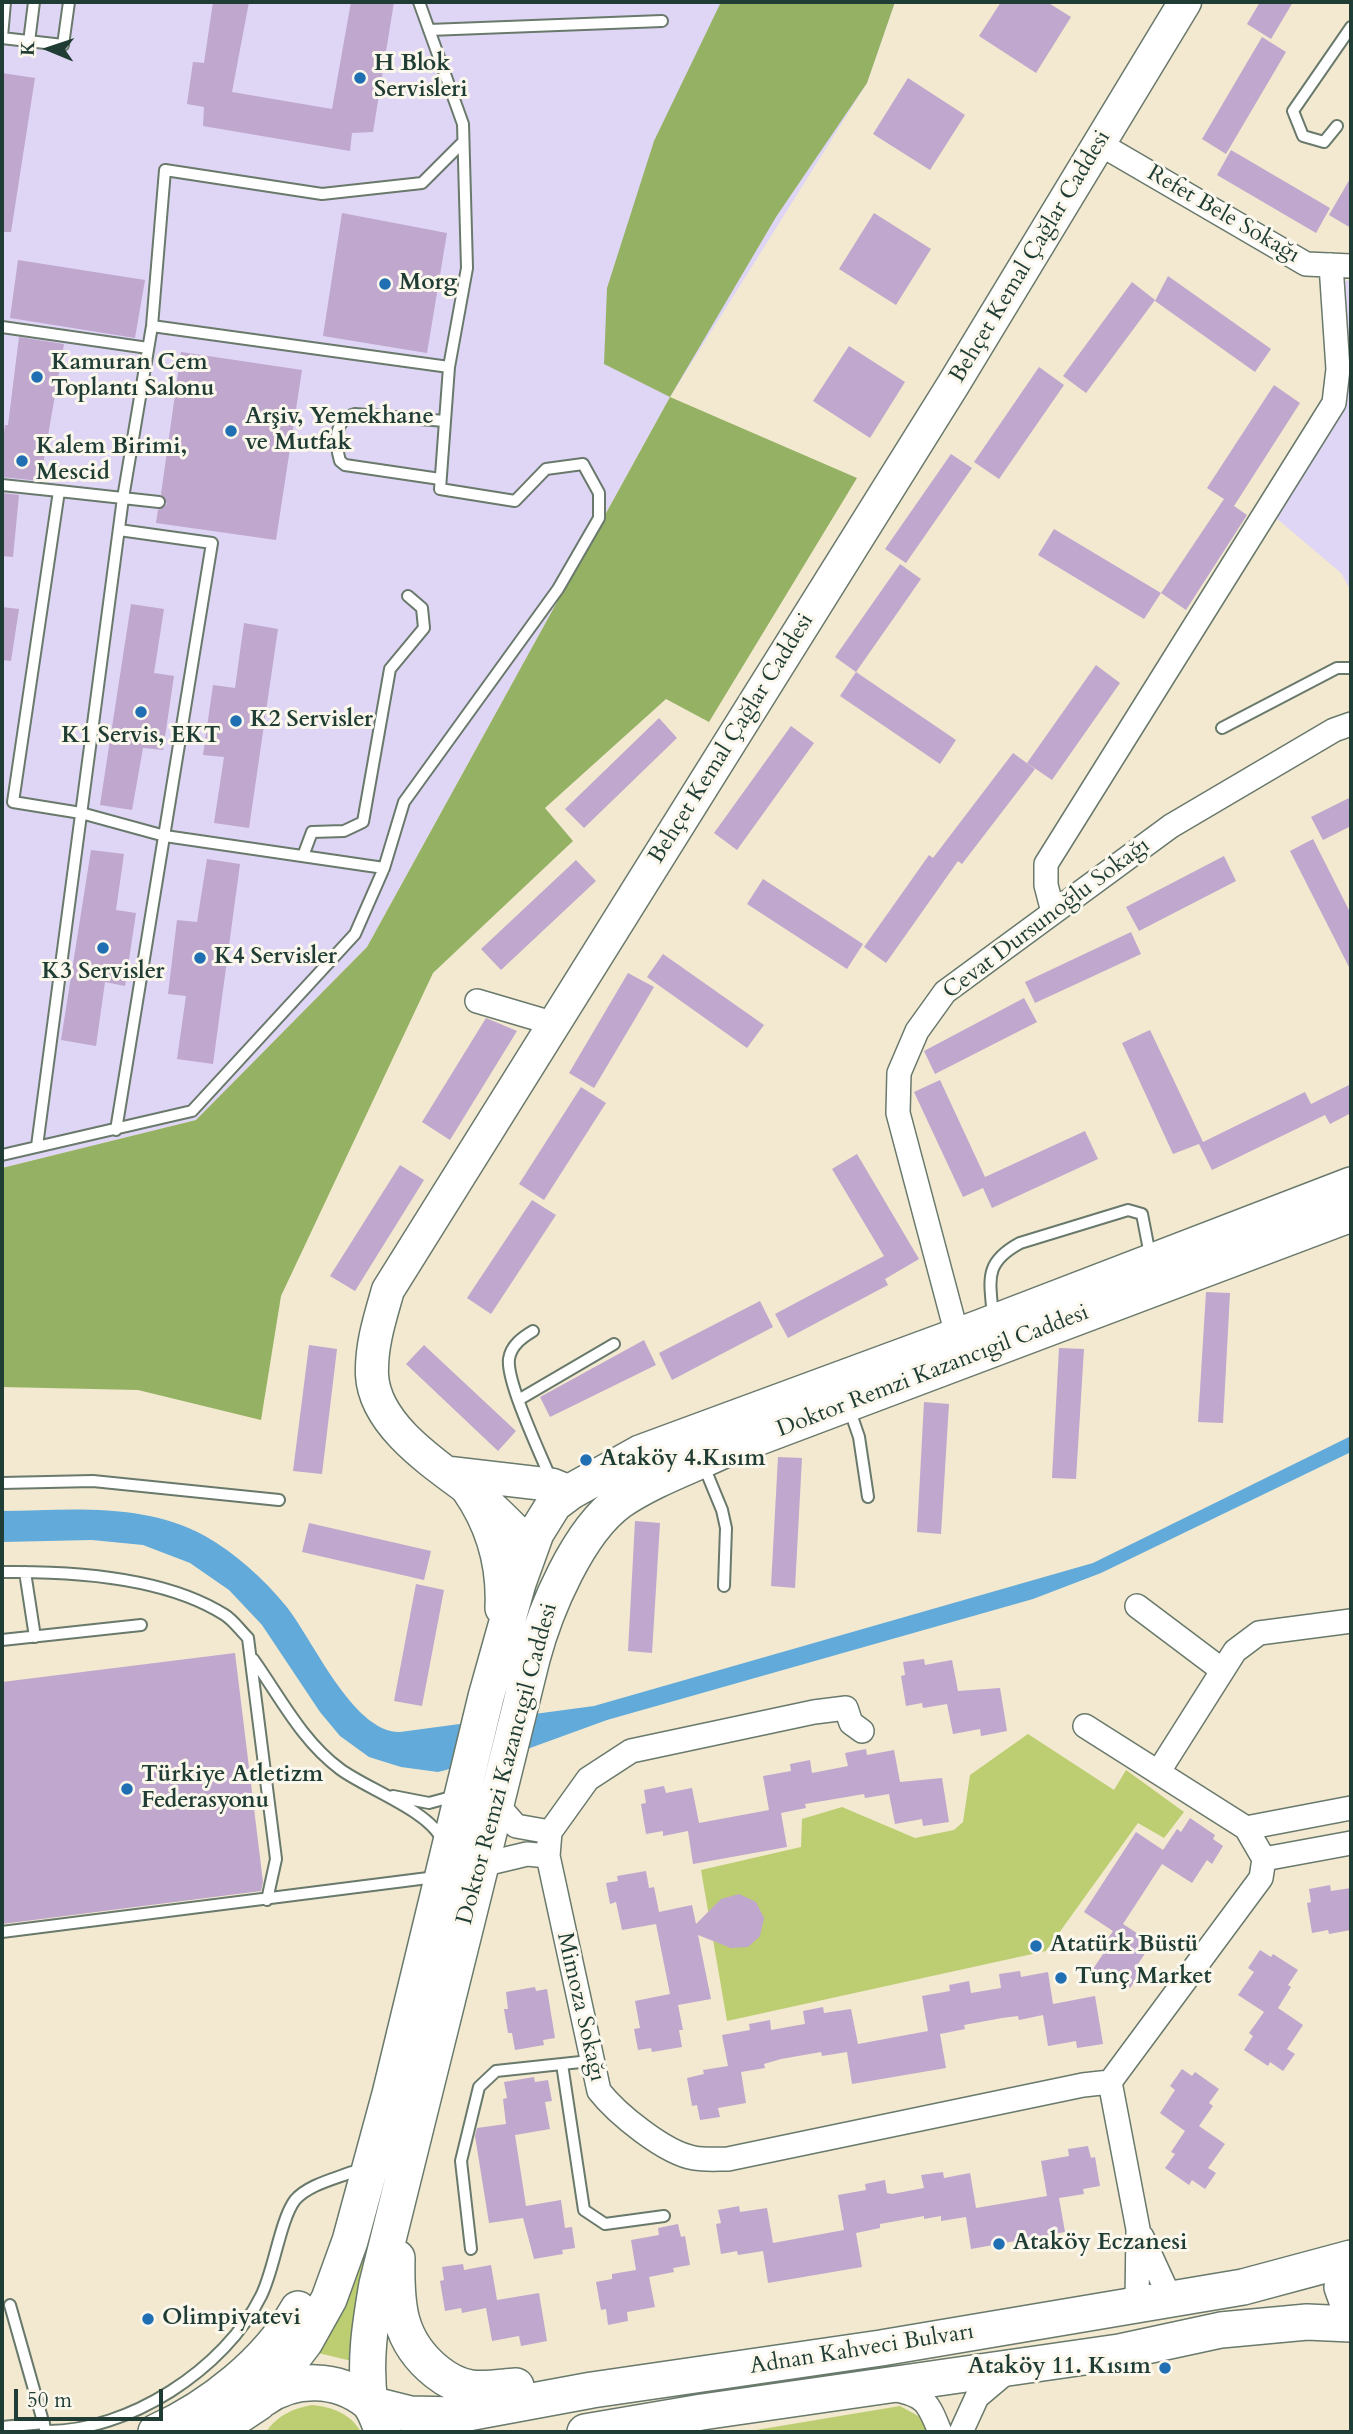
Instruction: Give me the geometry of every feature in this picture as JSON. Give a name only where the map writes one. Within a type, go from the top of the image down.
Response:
[{"type":"main road","name":"Behçet Kemal Çağlar Caddesi","points":[[530,1546],[459,1481],[416,1449],[387,1416],[372,1378],[373,1340],[388,1290],[1100,144],[1185,2]]},
{"type":"main road","name":"Doktor Remzi Kazancıgil Caddesi","points":[[376,2418],[366,2370],[368,2337],[377,2284],[399,2201],[457,1867],[465,1786],[486,1698],[530,1546],[561,1488],[640,1453],[994,1322],[1351,1185]]},
{"type":"main road","name":"Doktor Remzi Kazancıgil Caddesi","points":[[258,2403],[306,2342],[329,2300],[350,2241],[457,1867],[499,1794],[541,1626],[568,1567],[617,1503],[645,1486],[702,1460],[1351,1214]]},
{"type":"main road","points":[[459,1481],[561,1488],[593,1514],[596,1527]]},
{"type":"main road","points":[[459,1481],[482,1508],[498,1545],[504,1600],[501,1644]]},
{"type":"main road","points":[[530,1546],[544,1559],[568,1567]]},
{"type":"main road","points":[[156,2432],[200,2407],[242,2375],[273,2345],[310,2289],[352,2172],[390,2094]]},
{"type":"main road","points":[[399,2201],[398,2311],[412,2348],[421,2359],[449,2381],[471,2388],[552,2384],[592,2390]]},
{"type":"main road","name":"Adnan Kahveci Bulvarı","points":[[258,2403],[278,2389],[300,2382],[346,2389],[376,2418],[410,2414],[457,2415],[592,2390],[881,2348],[1154,2301],[1283,2278],[1351,2258]]},
{"type":"main road","points":[[1351,2267],[1342,2287],[1351,2312]]},
{"type":"main road","name":"Adnan Kahveci Bulvarı","points":[[585,2432],[702,2412],[1119,2352],[1221,2330],[1307,2322],[1351,2324]]},
{"type":"main road","points":[[214,2432],[258,2403]]},
{"type":"main road","points":[[241,2432],[258,2403]]},
{"type":"street","name":"Refet Bele Sokağı","points":[[1100,144],[1306,264],[1341,265]]},
{"type":"street","points":[[1053,912],[1046,885],[1046,864],[1334,403],[1338,369],[1341,265]]},
{"type":"street","name":"Cevat Dursunoğlu Sokağı","points":[[957,1335],[898,1113],[899,1073],[917,1031],[945,992],[1171,826],[1334,730],[1351,724]]},
{"type":"street","points":[[477,1002],[555,1024]]},
{"type":"street","points":[[1159,1772],[1234,1651],[1259,1633],[1343,1622],[1351,1601]]},
{"type":"street","points":[[1137,1606],[1222,1670]]},
{"type":"street","points":[[499,1794],[516,1826],[550,1832],[588,1779],[631,1751],[814,1712],[846,1708],[851,1723],[862,1731]]},
{"type":"street","points":[[1085,1726],[1246,1828],[1264,1859],[1261,1878],[1110,2082],[1154,2301]]},
{"type":"street","points":[[1246,1828],[1351,1808]]},
{"type":"street","name":"Mimoza Sokağı","points":[[550,1832],[548,1856],[598,2091],[615,2112],[640,2130],[692,2158],[728,2160],[1110,2082]]},
{"type":"street","points":[[1264,1859],[1351,1843]]},
{"type":"street","points":[[457,1867],[527,1854],[548,1856]]},
{"type":"street","points":[[1138,2229],[1154,2301]]},
{"type":"street","points":[[961,2432],[977,2397],[1012,2368]]},
{"type":"street","points":[[882,2387],[912,2393],[929,2403],[940,2432]]},
{"type":"lane","points":[[5,2],[2,38],[63,46],[69,2]]},
{"type":"lane","points":[[30,42],[34,2]]},
{"type":"lane","points":[[2,1154],[192,1111],[355,934],[384,868],[404,802],[558,589],[599,518],[599,493],[583,464],[546,468],[515,501],[440,489],[449,367],[467,268],[463,124],[419,2]]},
{"type":"lane","points":[[429,30],[662,21]]},
{"type":"lane","points":[[1337,126],[1324,142],[1303,136],[1293,111],[1351,27]]},
{"type":"lane","points":[[37,1146],[123,498],[152,326],[165,170],[322,194],[422,183],[463,142]]},
{"type":"lane","points":[[152,326],[449,367]]},
{"type":"lane","points":[[2,327],[148,348]]},
{"type":"lane","points":[[440,479],[345,465],[340,461],[337,436],[338,427],[347,416],[355,414],[445,421]]},
{"type":"lane","points":[[2,485],[159,502]]},
{"type":"lane","points":[[58,491],[13,802],[81,813],[165,836],[384,868]]},
{"type":"lane","points":[[116,1130],[212,543],[119,530]]},
{"type":"lane","points":[[303,856],[312,832],[344,831],[362,822],[390,669],[425,628],[422,608],[408,596]]},
{"type":"lane","points":[[1222,728],[1337,668],[1351,668]]},
{"type":"lane","points":[[994,1322],[991,1269],[1004,1252],[1020,1243],[1128,1210],[1142,1214],[1152,1262]]},
{"type":"lane","points":[[533,1331],[520,1339],[509,1358],[520,1399],[561,1488]]},
{"type":"lane","points":[[520,1399],[614,1344]]},
{"type":"lane","points":[[848,1406],[859,1437],[869,1497]]},
{"type":"lane","points":[[702,1460],[722,1510],[726,1528],[724,1586]]},
{"type":"lane","points":[[2,1483],[93,1481],[279,1500]]},
{"type":"lane","points":[[2,1572],[90,1576],[144,1584],[194,1600],[226,1615],[248,1638],[276,1859],[267,1900]]},
{"type":"lane","points":[[25,1573],[35,1637]]},
{"type":"lane","points":[[2,1640],[141,1625]]},
{"type":"lane","points":[[2,1932],[267,1900],[457,1867],[439,1833],[342,1771],[316,1750],[251,1656]]},
{"type":"lane","points":[[380,1793],[410,1801],[429,1802],[465,1786]]},
{"type":"lane","points":[[471,2249],[461,2161],[479,2087],[496,2071],[590,2061]]},
{"type":"lane","points":[[562,2063],[584,2210],[605,2224],[664,2216]]},
{"type":"lane","points":[[2,2427],[73,2431],[117,2418],[165,2395],[205,2366],[239,2335],[262,2294],[295,2200],[313,2187],[352,2172]]},
{"type":"lane","points":[[10,2305],[45,2429]]},
{"type":"shaded area","points":[[2,2],[895,2],[867,83],[670,397],[367,947],[196,1120],[2,1168]]},
{"type":"shaded area","points":[[1351,280],[1351,591],[1341,573],[1275,517],[1343,409],[1344,281]]},
{"type":"green space","points":[[721,2],[895,2],[867,83],[776,217],[670,397],[604,364],[607,288],[654,141]]},
{"type":"green space","points":[[670,397],[857,478],[709,722],[666,699],[545,808],[573,841],[433,973],[281,1296],[261,1420],[138,1390],[2,1387],[2,1168],[196,1120],[367,947]]},
{"type":"green space","points":[[1028,1734],[1114,1790],[1126,1770],[1184,1812],[1164,1838],[1138,1823],[1046,1951],[727,2021],[701,1870],[801,1847],[802,1819],[842,1807],[915,1838],[954,1830],[963,1822],[970,1775]]},
{"type":"green space","points":[[399,2106],[352,2361],[318,2353]]},
{"type":"green space","points":[[312,2405],[340,2412],[352,2420],[361,2432],[266,2432],[275,2421],[286,2414]]},
{"type":"green space","points":[[900,2406],[922,2418],[929,2432],[744,2432]]},
{"type":"water","points":[[1351,1436],[1351,1452],[1101,1573],[1033,1599],[607,1720],[530,1748],[438,1772],[401,1767],[369,1757],[340,1736],[320,1712],[262,1625],[229,1590],[190,1563],[143,1545],[92,1540],[2,1542],[2,1511],[106,1510],[182,1525],[216,1543],[259,1576],[286,1606],[350,1701],[366,1717],[383,1728],[400,1732],[594,1706],[1093,1563]]},
{"type":"building","name":"H Blok Servisleri","points":[[213,2],[249,2],[232,92],[332,109],[351,2],[394,2],[373,132],[352,133],[350,151],[203,126],[204,107],[187,104],[193,62],[204,63]]},
{"type":"building","points":[[1001,2],[1047,2],[1071,17],[1036,73],[979,36]]},
{"type":"building","points":[[1260,2],[1293,2],[1271,39],[1247,24]]},
{"type":"building","points":[[1262,37],[1286,52],[1226,154],[1202,139]]},
{"type":"building","points":[[2,73],[35,78],[11,232],[2,232]]},
{"type":"building","points":[[908,78],[965,115],[930,170],[873,134]]},
{"type":"building","points":[[1231,150],[1330,208],[1316,233],[1217,175]]},
{"type":"building","points":[[1351,177],[1351,228],[1329,215]]},
{"type":"building","name":"Morg","points":[[342,213],[447,233],[427,353],[323,336]]},
{"type":"building","points":[[874,213],[931,249],[896,305],[839,269]]},
{"type":"building","points":[[18,260],[145,280],[135,338],[10,318]]},
{"type":"building","points":[[1168,276],[1271,349],[1255,372],[1155,301]]},
{"type":"building","points":[[1132,282],[1155,300],[1086,393],[1063,376]]},
{"type":"building","points":[[19,337],[64,344],[40,481],[2,477],[2,447],[5,425],[8,425]]},
{"type":"building","points":[[849,346],[905,382],[870,438],[813,401]]},
{"type":"building","name":"Arşiv, Yemekhane ve Mutfak","points":[[181,352],[302,370],[276,540],[156,523],[158,510],[167,504],[161,494]]},
{"type":"building","points":[[1039,367],[1064,385],[999,479],[974,462]]},
{"type":"building","points":[[1274,385],[1300,403],[1234,506],[1247,515],[1186,610],[1161,593],[1224,499],[1207,488]]},
{"type":"building","points":[[951,454],[972,468],[906,563],[885,549]]},
{"type":"building","points":[[2,493],[19,495],[13,557],[2,556]]},
{"type":"building","points":[[1054,529],[1161,593],[1144,619],[1038,555]]},
{"type":"building","points":[[900,564],[921,579],[856,672],[835,657]]},
{"type":"building","name":"K1 Servis, EKT","points":[[131,604],[164,609],[154,673],[174,676],[163,750],[143,748],[132,810],[100,805]]},
{"type":"building","points":[[2,607],[19,609],[11,661],[2,660]]},
{"type":"building","name":"K2 Servisler","points":[[244,623],[278,629],[249,828],[214,823],[224,757],[203,755],[213,685],[235,688]]},
{"type":"building","points":[[1096,665],[1120,683],[1052,780],[1027,763]]},
{"type":"building","points":[[856,672],[956,740],[940,764],[840,696]]},
{"type":"building","points":[[659,718],[677,738],[584,828],[565,809]]},
{"type":"building","points":[[791,726],[814,743],[737,850],[714,833]]},
{"type":"building","points":[[1013,753],[1035,769],[962,864],[958,861],[886,963],[864,947],[929,855],[933,858]]},
{"type":"building","points":[[1351,797],[1351,826],[1323,840],[1311,817]]},
{"type":"building","points":[[1313,839],[1351,914],[1351,971],[1290,851]]},
{"type":"building","name":"K3 Servisler","points":[[91,850],[124,854],[116,910],[136,913],[125,986],[105,982],[96,1046],[61,1040]]},
{"type":"building","points":[[1224,856],[1236,881],[1139,931],[1126,907]]},
{"type":"building","name":"K4 Servisler","points":[[207,859],[240,864],[213,1064],[177,1059],[186,996],[168,994],[177,920],[197,922]]},
{"type":"building","points":[[576,860],[596,881],[501,970],[481,949]]},
{"type":"building","points":[[763,879],[863,944],[847,969],[747,904]]},
{"type":"building","points":[[1131,932],[1141,954],[1035,1003],[1025,982]]},
{"type":"building","points":[[663,954],[764,1025],[747,1048],[647,977]]},
{"type":"building","points":[[628,973],[654,987],[594,1088],[569,1073]]},
{"type":"building","points":[[1024,998],[1037,1022],[935,1074],[924,1051]]},
{"type":"building","points":[[486,1018],[517,1031],[450,1140],[422,1122]]},
{"type":"building","points":[[1150,1030],[1203,1142],[1305,1092],[1311,1104],[1351,1084],[1351,1113],[1330,1124],[1325,1115],[1212,1170],[1199,1144],[1173,1154],[1122,1043]]},
{"type":"building","points":[[940,1080],[985,1177],[1085,1131],[1098,1159],[992,1208],[983,1188],[963,1197],[914,1092]]},
{"type":"building","points":[[581,1087],[606,1103],[544,1200],[519,1184]]},
{"type":"building","points":[[857,1154],[919,1259],[885,1279],[888,1285],[788,1338],[775,1314],[884,1256],[832,1169]]},
{"type":"building","points":[[400,1165],[424,1180],[355,1291],[330,1276]]},
{"type":"building","points":[[532,1200],[556,1215],[491,1314],[467,1298]]},
{"type":"building","points":[[1206,1292],[1230,1293],[1223,1423],[1198,1422]]},
{"type":"building","points":[[760,1301],[773,1327],[672,1380],[659,1353]]},
{"type":"building","points":[[644,1340],[656,1365],[550,1417],[540,1397]]},
{"type":"building","points":[[309,1345],[337,1349],[322,1474],[293,1471]]},
{"type":"building","points":[[424,1345],[516,1431],[498,1451],[406,1364]]},
{"type":"building","points":[[1059,1348],[1084,1349],[1076,1479],[1052,1478]]},
{"type":"building","points":[[924,1402],[949,1404],[941,1534],[917,1532]]},
{"type":"building","points":[[778,1457],[802,1458],[795,1588],[771,1586]]},
{"type":"building","points":[[635,1521],[660,1523],[652,1653],[628,1651]]},
{"type":"building","points":[[309,1523],[431,1551],[424,1580],[302,1552]]},
{"type":"building","points":[[416,1584],[444,1590],[422,1706],[394,1701]]},
{"type":"building","name":"Türkiye Atletizm Federasyonu","points":[[235,1653],[263,1882],[261,1891],[2,1924],[2,1682]]},
{"type":"building","points":[[924,1659],[925,1665],[952,1660],[958,1691],[1000,1688],[1007,1731],[981,1736],[980,1729],[953,1734],[947,1704],[923,1708],[922,1703],[906,1706],[901,1676],[905,1675],[903,1662]]},
{"type":"building","points":[[866,1749],[867,1755],[894,1750],[900,1782],[942,1778],[949,1822],[923,1826],[922,1819],[895,1824],[889,1794],[865,1798],[864,1794],[805,1804],[806,1808],[781,1813],[787,1847],[693,1864],[688,1831],[663,1836],[663,1831],[646,1834],[641,1804],[646,1803],[644,1790],[664,1786],[666,1793],[692,1788],[699,1823],[769,1810],[763,1776],[791,1771],[790,1764],[810,1760],[812,1773],[843,1767],[848,1766],[845,1753]]},
{"type":"building","points":[[1190,1818],[1215,1835],[1213,1839],[1223,1846],[1212,1864],[1207,1860],[1192,1883],[1162,1864],[1123,1924],[1152,1943],[1136,1967],[1142,1971],[1130,1988],[1120,1981],[1117,1985],[1093,1969],[1103,1954],[1099,1952],[1113,1931],[1084,1912],[1136,1832],[1163,1850],[1177,1829],[1181,1832]]},
{"type":"building","points":[[646,1871],[649,1888],[654,1887],[659,1912],[692,1905],[696,1924],[721,1899],[739,1894],[756,1902],[764,1918],[760,1936],[748,1947],[731,1948],[698,1935],[711,1999],[678,2005],[683,2030],[679,2030],[682,2047],[652,2052],[651,2048],[638,2050],[634,2029],[640,2028],[635,2001],[670,1994],[656,1924],[622,1930],[616,1902],[610,1904],[606,1883],[618,1881],[617,1876]]},
{"type":"building","points":[[1330,1885],[1331,1891],[1351,1888],[1351,1930],[1329,1934],[1328,1930],[1312,1933],[1307,1903],[1311,1902],[1309,1889]]},
{"type":"building","points":[[1260,1950],[1271,1957],[1273,1954],[1298,1970],[1278,2008],[1303,2025],[1287,2049],[1295,2054],[1283,2071],[1270,2062],[1268,2066],[1244,2050],[1253,2036],[1249,2033],[1264,2012],[1238,1995],[1254,1972],[1248,1968]]},
{"type":"building","points":[[1020,1971],[1021,1977],[1048,1972],[1053,2004],[1095,1996],[1103,2044],[1077,2048],[1076,2041],[1048,2046],[1043,2015],[1019,2020],[1018,2016],[1002,2018],[964,2025],[965,2029],[940,2034],[946,2068],[852,2084],[847,2052],[822,2056],[821,2052],[781,2059],[764,2064],[765,2068],[741,2072],[746,2103],[718,2108],[720,2117],[700,2120],[697,2105],[692,2106],[687,2078],[704,2074],[703,2070],[728,2066],[722,2035],[750,2030],[749,2024],[770,2020],[771,2030],[805,2024],[803,2011],[823,2007],[824,2013],[851,2009],[858,2044],[928,2031],[922,1996],[950,1991],[949,1985],[969,1981],[971,1993],[1001,1988],[999,1974]]},
{"type":"building","points":[[535,1987],[536,1991],[547,1989],[555,2038],[543,2040],[544,2045],[515,2050],[512,2033],[508,2033],[504,2009],[508,2009],[506,1992]]},
{"type":"building","points":[[1182,2069],[1192,2076],[1195,2072],[1219,2089],[1209,2103],[1213,2106],[1199,2126],[1225,2144],[1208,2168],[1216,2173],[1205,2189],[1192,2180],[1189,2185],[1165,2168],[1175,2154],[1171,2152],[1185,2131],[1160,2113],[1175,2090],[1170,2086]]},
{"type":"building","points":[[534,2077],[535,2082],[548,2080],[552,2101],[545,2102],[550,2129],[515,2135],[526,2206],[561,2200],[565,2228],[572,2227],[575,2248],[562,2250],[563,2254],[534,2259],[523,2218],[489,2223],[475,2136],[477,2128],[506,2124],[503,2099],[507,2098],[504,2082]]},
{"type":"building","points":[[1088,2146],[1091,2158],[1095,2157],[1100,2186],[1083,2189],[1084,2194],[1059,2198],[1065,2232],[971,2249],[966,2217],[941,2221],[941,2216],[924,2219],[924,2216],[880,2224],[880,2228],[856,2233],[862,2267],[768,2283],[763,2251],[738,2255],[737,2251],[721,2254],[716,2224],[721,2223],[718,2210],[739,2206],[740,2212],[767,2208],[773,2243],[844,2230],[838,2195],[866,2190],[865,2184],[885,2180],[887,2193],[892,2194],[924,2188],[921,2175],[943,2172],[944,2178],[970,2173],[976,2208],[1047,2196],[1041,2161],[1069,2156],[1068,2149]]},
{"type":"building","points":[[678,2224],[681,2237],[685,2236],[690,2265],[673,2268],[674,2272],[649,2277],[655,2307],[627,2312],[628,2321],[608,2325],[606,2309],[601,2310],[596,2282],[612,2279],[612,2274],[636,2270],[631,2240],[659,2235],[658,2228]]},
{"type":"building","points":[[463,2264],[464,2270],[491,2265],[497,2300],[539,2293],[547,2341],[521,2346],[519,2336],[492,2341],[486,2308],[462,2313],[461,2308],[445,2311],[440,2281],[444,2280],[442,2267]]},
{"type":"place","name":"H Blok Servisleri","points":[[360,78]]},
{"type":"place","name":"Morg","points":[[385,284]]},
{"type":"place","name":"Kamuran Cem Toplantı Salonu","points":[[37,377]]},
{"type":"place","name":"Arşiv, Yemekhane ve Mutfak","points":[[231,431]]},
{"type":"place","name":"Kalem Birimi, Mescid","points":[[22,461]]},
{"type":"place","name":"K1 Servis, EKT","points":[[141,712]]},
{"type":"place","name":"K2 Servisler","points":[[236,721]]},
{"type":"place","name":"K3 Servisler","points":[[103,948]]},
{"type":"place","name":"K4 Servisler","points":[[200,958]]},
{"type":"place","name":"Ataköy 4.Kısım","points":[[586,1460]]},
{"type":"place","name":"Türkiye Atletizm Federasyonu","points":[[127,1789]]},
{"type":"place","name":"Atatürk Büstü","points":[[1036,1946]]},
{"type":"place","name":"Tunç Market","points":[[1061,1978]]},
{"type":"place","name":"Ataköy Eczanesi","points":[[999,2244]]},
{"type":"place","name":"Olimpiyatevi","points":[[148,2319]]},
{"type":"place","name":"Ataköy 11. Kısım","points":[[1165,2368]]}]
